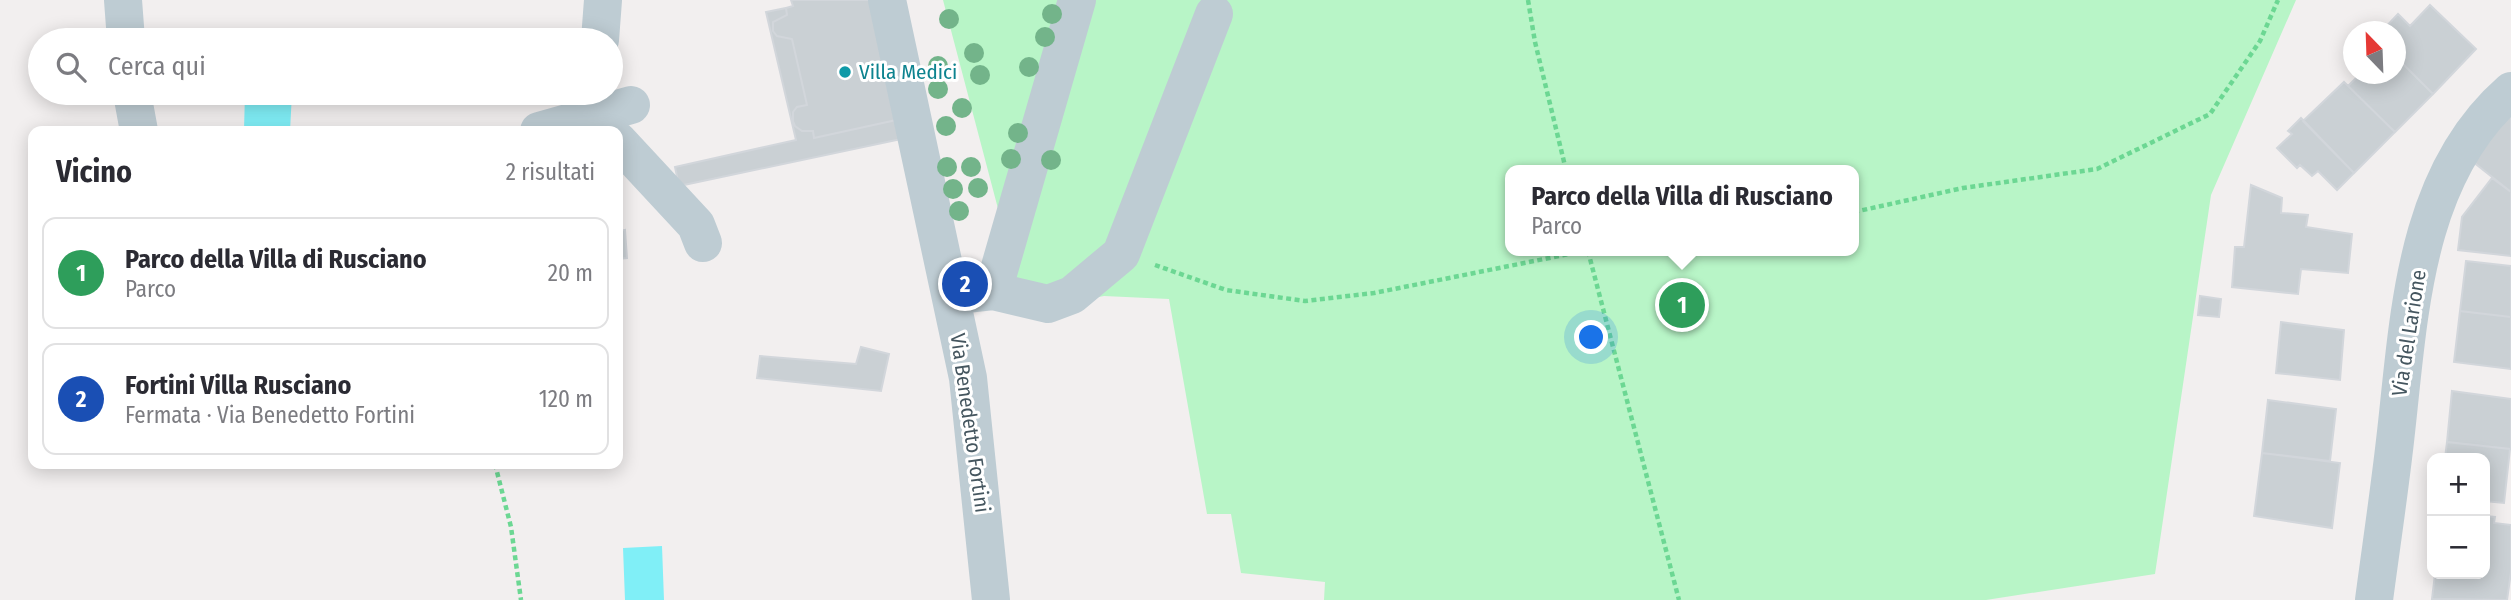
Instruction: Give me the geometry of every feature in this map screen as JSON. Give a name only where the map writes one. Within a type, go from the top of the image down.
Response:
[{"type":"street","points":[[123,0],[125,28]]},
{"type":"street","points":[[601,28],[603,0]]},
{"type":"street","name":"Via Benedetto Fortini","points":[[887,0],[968,378],[991,600]]},
{"type":"street","points":[[993,291],[1077,0]]},
{"type":"street","points":[[950,295],[993,291],[1048,304],[1072,295],[1121,254],[1214,14]]},
{"type":"street","name":"Via del Larione","points":[[2374,600],[2395,441],[2403,355],[2426,236],[2452,165],[2465,144],[2511,91]]},
{"type":"street","points":[[134,105],[138,126]]},
{"type":"street","points":[[565,126],[613,117]]},
{"type":"street","points":[[623,130],[696,225],[703,243]]},
{"type":"path","points":[[1528,0],[1535,42],[1565,165]]},
{"type":"path","points":[[1859,211],[1963,188],[2097,169],[2210,114],[2260,41],[2278,0]]},
{"type":"path","points":[[1121,254],[1226,290],[1305,301],[1374,292],[1560,256]]},
{"type":"path","points":[[1587,256],[1679,600]]},
{"type":"path","points":[[496,469],[511,527],[521,600]]},
{"type":"green space","points":[[943,0],[2296,0],[2211,195],[2155,574],[1986,600],[1324,600],[1325,582],[1241,573],[1231,514],[1207,514],[1169,299],[1104,296],[1025,311]]},
{"type":"water","points":[[245,105],[291,105],[290,126],[244,126]]},
{"type":"water","points":[[662,546],[664,600],[625,600],[623,548]]},
{"type":"building","name":"Villa Medici","points":[[791,0],[876,0],[901,119],[814,138],[813,131],[802,131],[795,126],[793,112],[797,107],[807,105],[792,39],[777,36],[773,31],[773,22],[787,15],[786,8],[793,6]]},
{"type":"building","points":[[2430,5],[2476,49],[2433,94],[2406,67],[2406,22],[2410,26]]},
{"type":"building","points":[[786,8],[787,15],[773,22],[773,31],[777,36],[792,39],[807,105],[797,107],[793,112],[795,126],[802,131],[813,131],[814,138],[901,119],[906,138],[679,186],[675,167],[796,140],[766,12]]},
{"type":"building","points":[[2398,14],[2405,21],[2391,21]]},
{"type":"building","points":[[2406,67],[2433,94],[2395,132],[2348,86],[2406,84]]},
{"type":"building","points":[[2343,83],[2395,132],[2354,173],[2303,121]]},
{"type":"building","points":[[2511,112],[2511,192],[2472,161]]},
{"type":"building","points":[[2301,118],[2354,173],[2337,190],[2318,171],[2312,176],[2300,165],[2297,168],[2277,148],[2292,134],[2288,131]]},
{"type":"building","points":[[2492,178],[2511,192],[2511,256],[2458,250],[2462,217]]},
{"type":"building","points":[[2251,185],[2282,198],[2281,213],[2308,215],[2306,227],[2352,234],[2348,273],[2301,269],[2298,294],[2232,287],[2235,247],[2244,247]]},
{"type":"building","points":[[623,230],[627,258],[623,258]]},
{"type":"building","points":[[2466,261],[2511,266],[2511,317],[2460,311]]},
{"type":"building","points":[[2200,296],[2221,299],[2219,317],[2198,315]]},
{"type":"building","points":[[2460,311],[2511,317],[2511,369],[2454,362]]},
{"type":"building","points":[[2281,322],[2344,330],[2340,380],[2276,373]]},
{"type":"building","points":[[861,347],[889,354],[881,391],[757,378],[760,356],[856,364]]},
{"type":"building","points":[[2452,391],[2511,399],[2511,449],[2447,442]]},
{"type":"building","points":[[2268,400],[2336,409],[2330,461],[2262,453]]},
{"type":"building","points":[[2447,442],[2510,449],[2504,503],[2490,502],[2490,453],[2446,453]]},
{"type":"building","points":[[2262,453],[2340,463],[2332,528],[2254,516]]},
{"type":"building","points":[[2490,516],[2495,517],[2494,523],[2511,525],[2511,572],[2507,600],[2432,599],[2434,579],[2490,579]]},
{"type":"place","name":"Villa Medici","points":[[845,72]]},
{"type":"place","name":"Fortini Villa Rusciano","points":[[965,284]]},
{"type":"place","name":"Parco della Villa di Rusciano","points":[[1682,305]]}]
